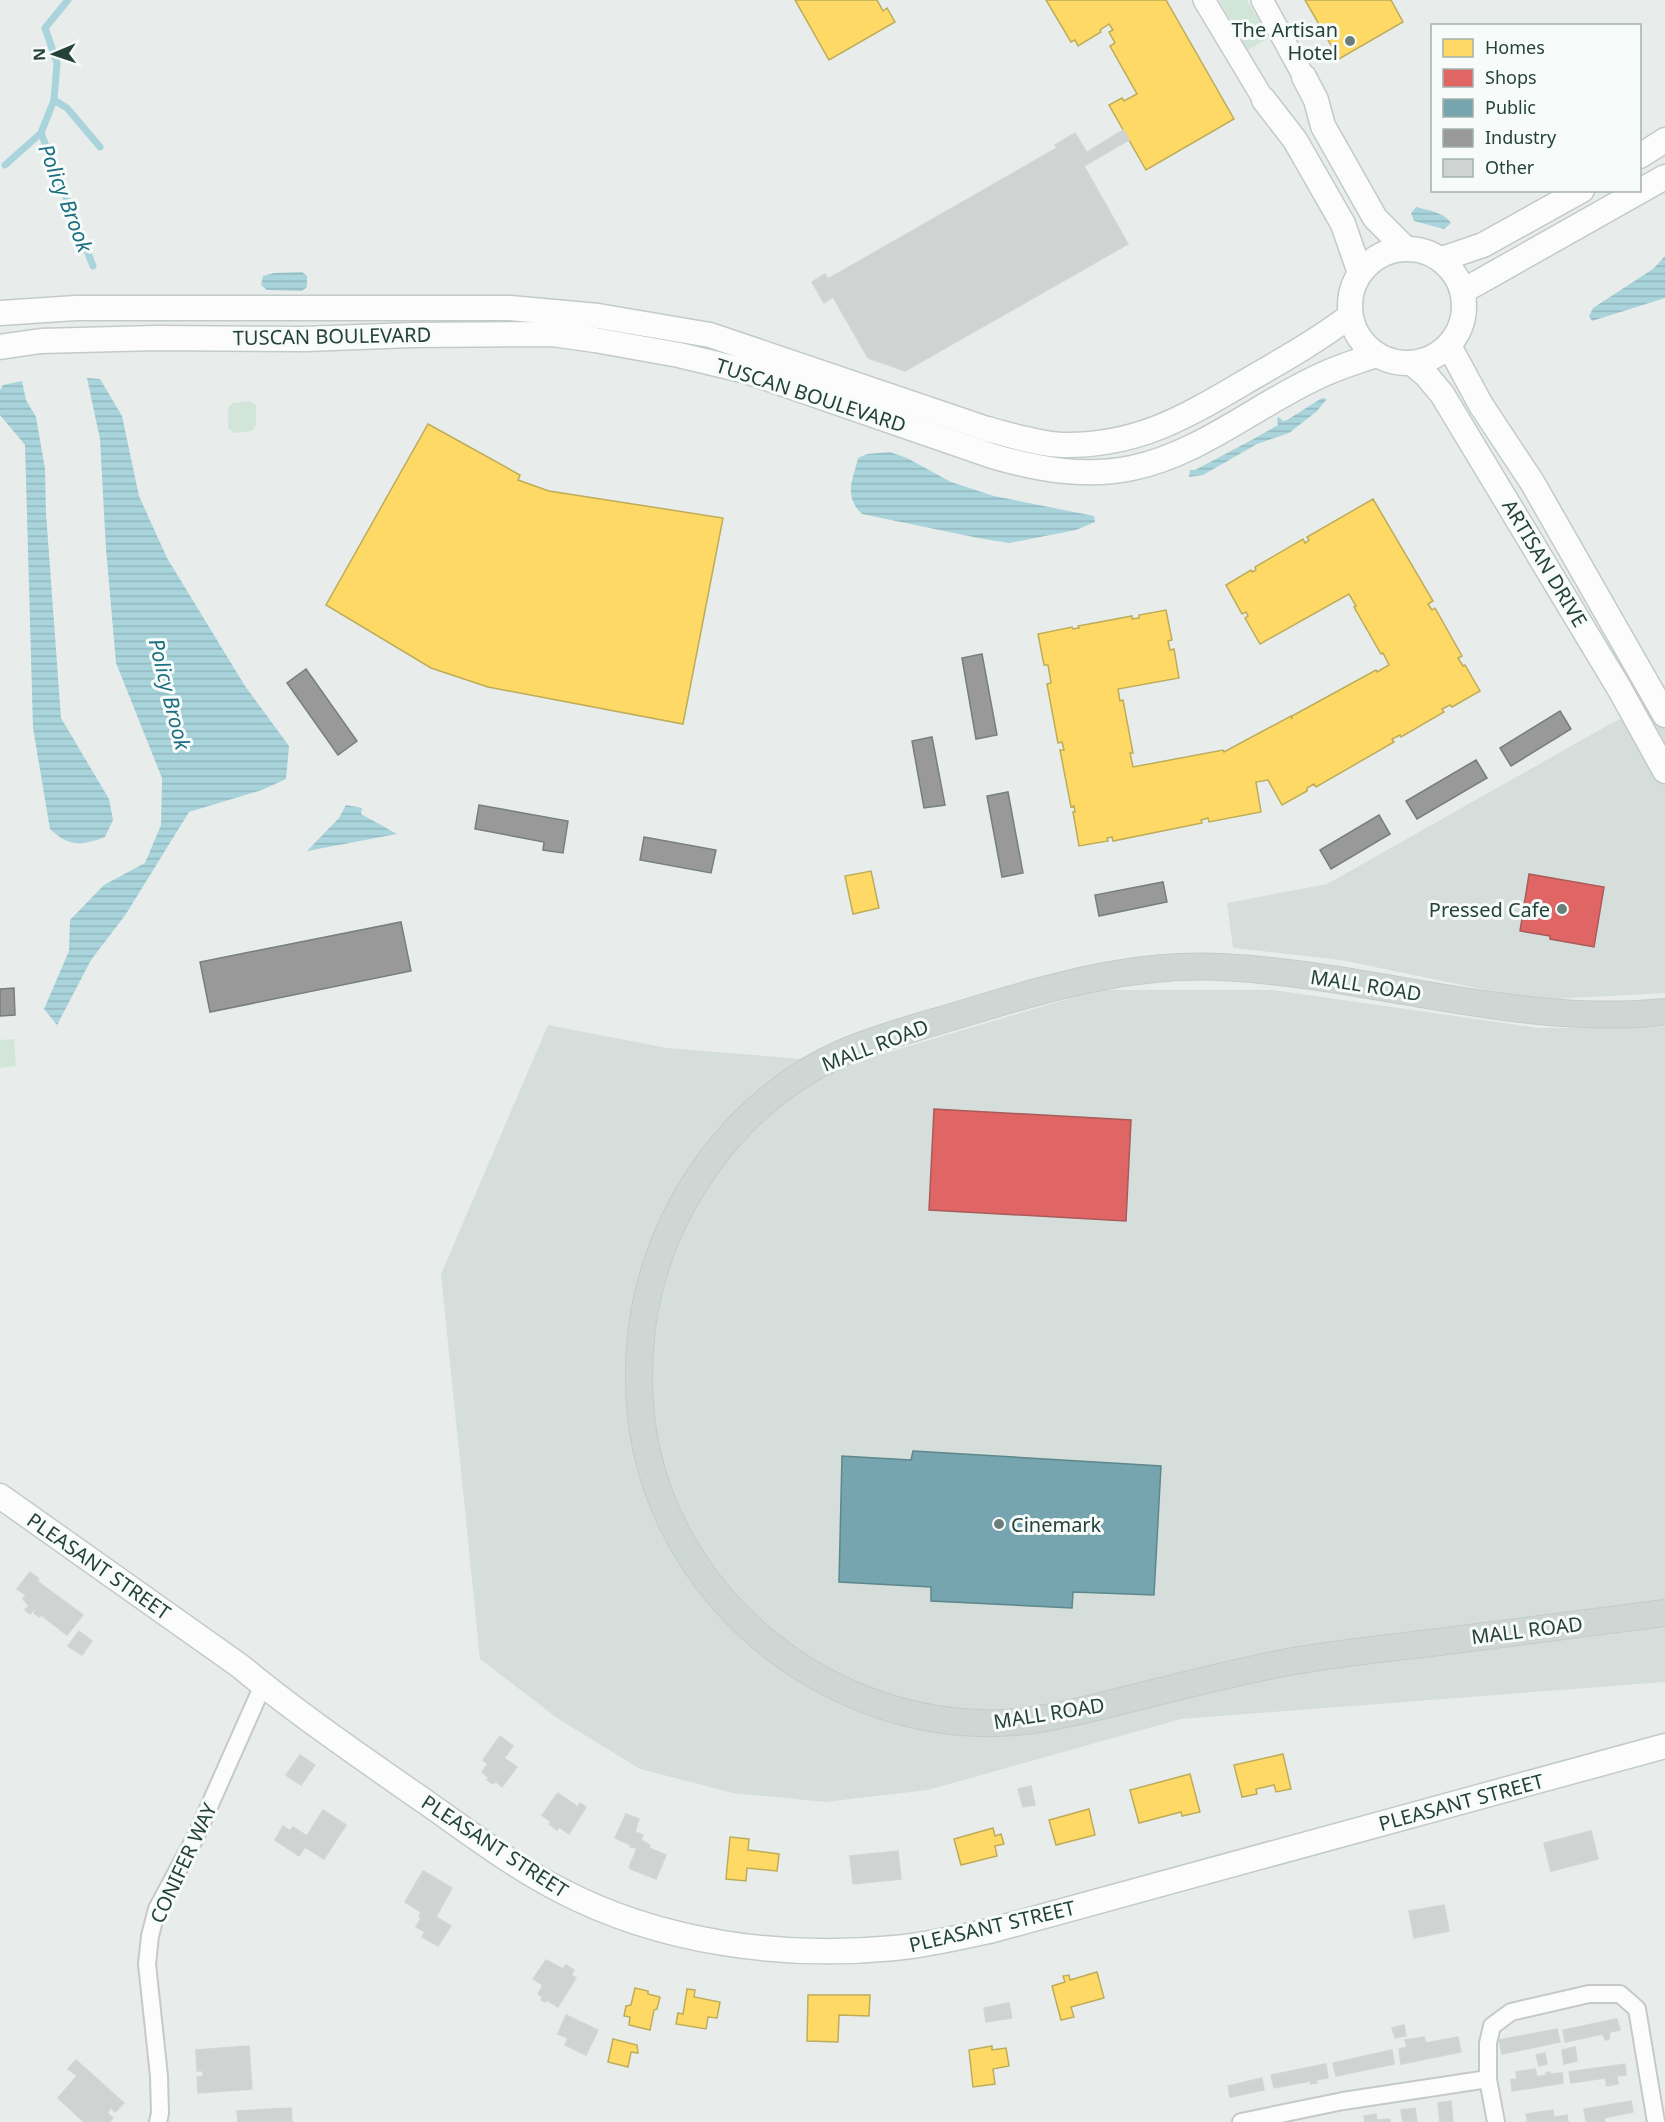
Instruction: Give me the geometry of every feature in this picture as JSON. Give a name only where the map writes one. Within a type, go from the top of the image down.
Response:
[{"type":"main road","points":[[1304,77],[1316,100],[1323,126],[1375,218],[1405,248]]},
{"type":"main road","points":[[1264,100],[1295,140],[1343,224],[1360,273]]},
{"type":"main road","points":[[1641,155],[1665,140]]},
{"type":"main road","points":[[1641,191],[1665,177]]},
{"type":"main road","points":[[1442,259],[1483,245],[1578,192]]},
{"type":"main road","points":[[1463,291],[1638,192]]},
{"type":"main road","points":[[1405,248],[1424,250],[1442,259],[1455,273],[1463,291],[1465,311],[1460,330],[1449,346],[1432,358],[1413,364],[1394,362],[1376,355],[1355,331],[1350,316],[1350,296],[1360,273],[1369,262],[1386,252],[1405,248]]},
{"type":"main road","name":"TUSCAN BOULEVARD","points":[[0,314],[76,308],[510,308],[598,316],[710,335],[987,429],[1060,445],[1118,440],[1152,431],[1184,418],[1318,340],[1350,316]]},
{"type":"main road","name":"TUSCAN BOULEVARD","points":[[0,347],[41,341],[156,338],[306,339],[412,335],[552,334],[679,355],[746,371],[992,456],[1028,466],[1079,472],[1129,468],[1171,456],[1324,374],[1376,355]]},
{"type":"main road","name":"ARTISAN DRIVE","points":[[1449,346],[1481,405],[1532,482],[1665,715]]},
{"type":"main road","name":"ARTISAN DRIVE","points":[[1413,364],[1442,394],[1620,688],[1665,771]]},
{"type":"main road","name":"MALL ROAD","points":[[1665,1012],[1618,1015],[1533,1011],[1316,976],[1221,967],[1175,966],[1120,972],[1050,988],[934,1022],[847,1051],[794,1081],[754,1112],[714,1155],[699,1176],[681,1206],[656,1262],[648,1290],[639,1359],[639,1390],[645,1447],[664,1506],[693,1562],[733,1611],[756,1634],[809,1673],[862,1699],[918,1716],[980,1724],[1044,1718],[1287,1662],[1665,1612]]},
{"type":"main road","name":"PLEASANT STREET","points":[[0,1496],[240,1666],[262,1685],[393,1780],[558,1890],[603,1911],[650,1928],[747,1947],[847,1951],[896,1948],[993,1930],[1665,1746]]},
{"type":"street","points":[[1204,0],[1264,100]]},
{"type":"street","points":[[1262,0],[1304,77]]},
{"type":"street","name":"CONIFER WAY","points":[[158,2122],[160,2113],[159,2076],[147,1964],[150,1936],[157,1910],[196,1836],[262,1685]]},
{"type":"street","points":[[1496,2122],[1488,2079],[1488,2043],[1492,2026],[1511,2012],[1589,1994],[1620,1994],[1636,2009],[1656,2122]]},
{"type":"street","points":[[1241,2122],[1343,2101],[1488,2079]]},
{"type":"shaded area","points":[[1665,697],[1665,993],[1535,1000],[1341,960],[1233,948],[1227,903],[1327,884],[1610,724]]},
{"type":"shaded area","points":[[1098,990],[1273,990],[1539,1028],[1665,1027],[1665,1682],[1181,1719],[928,1790],[825,1802],[733,1793],[640,1769],[557,1718],[480,1659],[441,1274],[548,1025],[667,1048],[852,1063]]},
{"type":"green space","points":[[1219,0],[1247,0],[1269,38],[1248,50]]},
{"type":"green space","points":[[250,401],[256,405],[256,424],[252,431],[234,433],[228,428],[228,408],[233,403]]},
{"type":"green space","points":[[14,1039],[16,1066],[0,1068],[0,1040]]},
{"type":"water","points":[[1416,207],[1440,214],[1451,223],[1444,229],[1414,221],[1411,213]]},
{"type":"water","points":[[1665,256],[1665,298],[1592,321],[1589,316],[1593,308],[1653,269]]},
{"type":"water","points":[[302,272],[307,276],[307,287],[302,291],[267,290],[261,285],[263,276],[274,273]]},
{"type":"water","points":[[87,378],[100,379],[122,416],[139,496],[167,558],[245,686],[289,746],[286,779],[262,790],[189,812],[126,914],[91,960],[57,1025],[44,1009],[69,951],[70,920],[104,885],[145,863],[161,825],[162,778],[116,663],[106,549],[100,439]]},
{"type":"water","points":[[22,381],[26,400],[36,417],[45,469],[46,513],[61,718],[109,799],[113,820],[105,837],[82,843],[69,842],[50,829],[33,728],[25,445],[0,415],[0,390],[3,385]]},
{"type":"water","points":[[1322,398],[1327,399],[1316,412],[1289,433],[1257,444],[1203,475],[1189,477],[1190,470],[1195,470],[1278,425],[1279,417],[1283,421],[1287,420]]},
{"type":"water","points":[[890,452],[907,458],[951,482],[994,496],[1094,516],[1095,522],[1076,530],[1009,543],[862,514],[856,507],[851,494],[858,458],[867,454]]},
{"type":"water","points":[[346,805],[362,808],[361,814],[397,834],[307,851],[339,818]]},
{"type":"building: Homes","points":[[795,0],[877,0],[883,11],[887,8],[895,22],[829,60]]},
{"type":"building: Homes","points":[[1046,0],[1166,0],[1234,119],[1146,170],[1109,105],[1137,94],[1110,46],[1115,43],[1109,32],[1113,30],[1109,24],[1100,30],[1101,32],[1078,46],[1075,40],[1071,42]]},
{"type":"building: Homes","name":"The Artisan Hotel","points":[[1305,0],[1391,0],[1403,22],[1339,59]]},
{"type":"building: Homes","points":[[428,424],[520,475],[518,480],[549,491],[723,518],[683,724],[488,687],[431,668],[326,605]]},
{"type":"building: Homes","points":[[1373,499],[1433,601],[1428,604],[1432,610],[1435,608],[1462,656],[1458,658],[1463,666],[1465,665],[1480,691],[1452,707],[1450,705],[1442,709],[1444,712],[1401,737],[1400,735],[1392,739],[1394,742],[1316,787],[1314,784],[1307,788],[1307,791],[1282,805],[1268,780],[1256,782],[1261,812],[1209,822],[1208,818],[1201,820],[1202,823],[1113,841],[1112,837],[1107,838],[1108,841],[1079,846],[1074,806],[1071,807],[1060,750],[1064,750],[1062,742],[1058,743],[1047,684],[1051,683],[1048,665],[1044,665],[1038,634],[1072,627],[1073,629],[1079,628],[1078,626],[1132,616],[1132,619],[1139,618],[1139,615],[1166,610],[1172,640],[1168,641],[1170,650],[1174,649],[1179,678],[1118,689],[1120,701],[1123,700],[1133,753],[1130,753],[1133,767],[1223,750],[1224,752],[1291,716],[1292,719],[1292,716],[1389,665],[1354,607],[1356,606],[1349,594],[1260,644],[1245,618],[1248,616],[1246,612],[1242,614],[1226,585],[1251,570],[1252,572],[1256,570],[1255,567],[1303,539],[1305,543],[1309,540],[1307,537]]},
{"type":"building: Homes","points":[[871,871],[879,908],[853,914],[845,876]]},
{"type":"building: Homes","points":[[1283,1754],[1291,1789],[1276,1792],[1274,1785],[1256,1789],[1257,1794],[1242,1797],[1234,1765]]},
{"type":"building: Homes","points":[[1190,1774],[1200,1812],[1182,1816],[1181,1812],[1139,1823],[1130,1790]]},
{"type":"building: Homes","points":[[1089,1809],[1095,1835],[1056,1845],[1049,1820]]},
{"type":"building: Homes","points":[[993,1828],[995,1836],[1001,1834],[1004,1844],[995,1846],[997,1856],[961,1865],[954,1839]]},
{"type":"building: Homes","points":[[730,1837],[749,1839],[748,1850],[779,1854],[777,1871],[747,1868],[746,1881],[726,1879]]},
{"type":"building: Homes","points":[[1097,1972],[1104,1998],[1071,2007],[1074,2017],[1061,2020],[1052,1986],[1065,1982],[1063,1976],[1069,1975],[1070,1980]]},
{"type":"building: Homes","points":[[635,1988],[660,1997],[657,2009],[654,2010],[650,2030],[629,2025],[630,2017],[624,2016],[626,2006],[631,2005]]},
{"type":"building: Homes","points":[[687,1989],[695,1990],[694,1997],[720,2002],[717,2018],[708,2017],[706,2029],[676,2024],[678,2013],[683,2014]]},
{"type":"building: Homes","points":[[808,1995],[870,1995],[869,2016],[839,2015],[838,2042],[807,2041]]},
{"type":"building: Homes","points":[[613,2039],[637,2045],[638,2053],[631,2052],[628,2067],[608,2062]]},
{"type":"building: Homes","points":[[992,2046],[992,2050],[1006,2048],[1009,2066],[993,2069],[995,2084],[973,2087],[969,2050]]},
{"type":"building: Shops","name":"Pressed Cafe","points":[[1529,874],[1604,887],[1594,947],[1520,931]]},
{"type":"building: Shops","points":[[934,1109],[1131,1120],[1126,1221],[929,1210]]},
{"type":"building: Public","name":"Cinemark","points":[[913,1451],[1161,1466],[1154,1595],[1073,1592],[1072,1608],[931,1601],[931,1587],[839,1582],[842,1456],[911,1460]]},
{"type":"building: Industry","points":[[982,654],[997,735],[976,739],[962,658]]},
{"type":"building: Industry","points":[[306,669],[357,741],[338,755],[287,683]]},
{"type":"building: Industry","points":[[1560,711],[1571,729],[1511,766],[1500,748]]},
{"type":"building: Industry","points":[[932,737],[945,805],[924,808],[912,741]]},
{"type":"building: Industry","points":[[1476,760],[1487,778],[1417,819],[1406,801]]},
{"type":"building: Industry","points":[[1008,792],[1023,873],[1002,877],[987,796]]},
{"type":"building: Industry","points":[[479,805],[568,821],[563,853],[543,850],[544,842],[475,829]]},
{"type":"building: Industry","points":[[1379,815],[1390,834],[1331,869],[1320,850]]},
{"type":"building: Industry","points":[[644,837],[716,850],[711,873],[640,860]]},
{"type":"building: Industry","points":[[1163,882],[1167,902],[1099,916],[1095,895]]},
{"type":"building: Industry","points":[[401,922],[411,971],[210,1012],[200,962]]},
{"type":"building: Industry","points":[[14,988],[15,1015],[0,1016],[0,989]]},
{"type":"building: Other","points":[[1123,130],[1129,140],[1084,166],[1079,157]]},
{"type":"building: Other","points":[[1075,133],[1087,153],[1079,157],[1128,244],[905,371],[868,358],[833,297],[824,303],[812,282],[825,274],[828,279],[1057,148],[1055,145]]},
{"type":"building: Other","points":[[30,1572],[39,1579],[37,1581],[83,1615],[67,1635],[41,1615],[39,1617],[34,1613],[36,1610],[34,1609],[30,1614],[25,1610],[29,1606],[23,1599],[26,1595],[17,1589]]},
{"type":"building: Other","points":[[79,1631],[92,1641],[82,1655],[68,1646]]},
{"type":"building: Other","points":[[500,1736],[513,1746],[504,1758],[517,1767],[502,1787],[495,1781],[493,1784],[487,1780],[489,1778],[482,1772],[488,1764],[483,1760]]},
{"type":"building: Other","points":[[300,1755],[315,1765],[301,1785],[286,1775]]},
{"type":"building: Other","points":[[1031,1786],[1035,1805],[1023,1807],[1018,1789]]},
{"type":"building: Other","points":[[558,1793],[578,1807],[580,1803],[586,1807],[569,1834],[559,1827],[557,1830],[542,1815]]},
{"type":"building: Other","points":[[323,1810],[346,1825],[324,1859],[305,1847],[299,1856],[275,1840],[283,1826],[290,1831],[293,1827],[307,1836]]},
{"type":"building: Other","points":[[626,1814],[639,1819],[635,1832],[643,1835],[641,1840],[650,1845],[649,1848],[666,1855],[656,1879],[629,1867],[637,1848],[630,1847],[631,1845],[615,1838]]},
{"type":"building: Other","points":[[1591,1831],[1598,1859],[1551,1871],[1544,1843]]},
{"type":"building: Other","points":[[898,1851],[901,1879],[853,1884],[850,1856]]},
{"type":"building: Other","points":[[423,1871],[452,1888],[436,1917],[451,1926],[438,1946],[422,1937],[425,1932],[416,1927],[421,1918],[419,1916],[421,1912],[405,1902]]},
{"type":"building: Other","points":[[1444,1905],[1449,1931],[1414,1938],[1409,1911]]},
{"type":"building: Other","points":[[546,1960],[563,1969],[566,1965],[574,1970],[571,1975],[576,1978],[558,2007],[547,2000],[545,2002],[541,2000],[543,1997],[538,1994],[543,1985],[533,1979]]},
{"type":"building: Other","points":[[1009,2003],[1012,2018],[986,2022],[984,2008]]},
{"type":"building: Other","points":[[566,2015],[598,2030],[586,2055],[565,2045],[568,2038],[558,2034]]},
{"type":"building: Other","points":[[1617,2019],[1620,2030],[1610,2032],[1609,2039],[1605,2040],[1603,2034],[1565,2042],[1563,2030]]},
{"type":"building: Other","points":[[1404,2025],[1406,2036],[1395,2038],[1392,2028]]},
{"type":"building: Other","points":[[1557,2029],[1560,2042],[1502,2054],[1499,2040]]},
{"type":"building: Other","points":[[1424,2037],[1426,2043],[1458,2037],[1461,2052],[1401,2064],[1399,2049],[1407,2047],[1405,2040]]},
{"type":"building: Other","points":[[249,2046],[252,2089],[198,2093],[197,2077],[203,2077],[203,2071],[197,2071],[196,2050]]},
{"type":"building: Other","points":[[1575,2047],[1577,2061],[1564,2064],[1562,2050]]},
{"type":"building: Other","points":[[1392,2050],[1394,2064],[1336,2076],[1333,2063]]},
{"type":"building: Other","points":[[1545,2053],[1547,2064],[1539,2066],[1536,2055]]},
{"type":"building: Other","points":[[76,2060],[124,2103],[115,2112],[111,2108],[107,2113],[113,2118],[109,2122],[84,2122],[58,2098],[77,2076],[68,2069]]},
{"type":"building: Other","points":[[1326,2064],[1328,2078],[1316,2080],[1317,2083],[1311,2084],[1310,2081],[1274,2088],[1271,2075]]},
{"type":"building: Other","points":[[1625,2064],[1626,2075],[1617,2076],[1618,2084],[1607,2086],[1605,2078],[1571,2083],[1569,2072]]},
{"type":"building: Other","points":[[1535,2069],[1537,2077],[1550,2072],[1550,2074],[1562,2073],[1563,2083],[1512,2091],[1511,2080],[1517,2079],[1516,2072]]},
{"type":"building: Other","points":[[1262,2078],[1264,2090],[1230,2097],[1228,2086]]},
{"type":"building: Other","points":[[1451,2101],[1453,2122],[1440,2122],[1438,2103]]},
{"type":"building: Other","points":[[1631,2101],[1633,2112],[1604,2118],[1605,2122],[1586,2121],[1584,2109]]},
{"type":"building: Other","points":[[291,2108],[292,2122],[238,2122],[237,2111]]},
{"type":"building: Other","points":[[1415,2108],[1417,2122],[1403,2122],[1401,2110]]},
{"type":"building: Other","points":[[1553,2110],[1554,2117],[1567,2115],[1568,2122],[1528,2122],[1526,2114]]},
{"type":"building: Other","points":[[1376,2114],[1377,2120],[1390,2119],[1390,2122],[1365,2122],[1364,2116]]},
{"type":"waterway","name":"Policy Brook","points":[[68,0],[45,28],[57,63],[54,100],[41,133],[93,266]]},
{"type":"waterway","points":[[54,100],[67,108],[100,147]]},
{"type":"waterway","points":[[5,165],[41,133]]},
{"type":"place","name":"The Artisan Hotel","points":[[1350,41]]},
{"type":"place","name":"Pressed Cafe","points":[[1562,909]]},
{"type":"place","name":"Cinemark","points":[[999,1524]]}]
